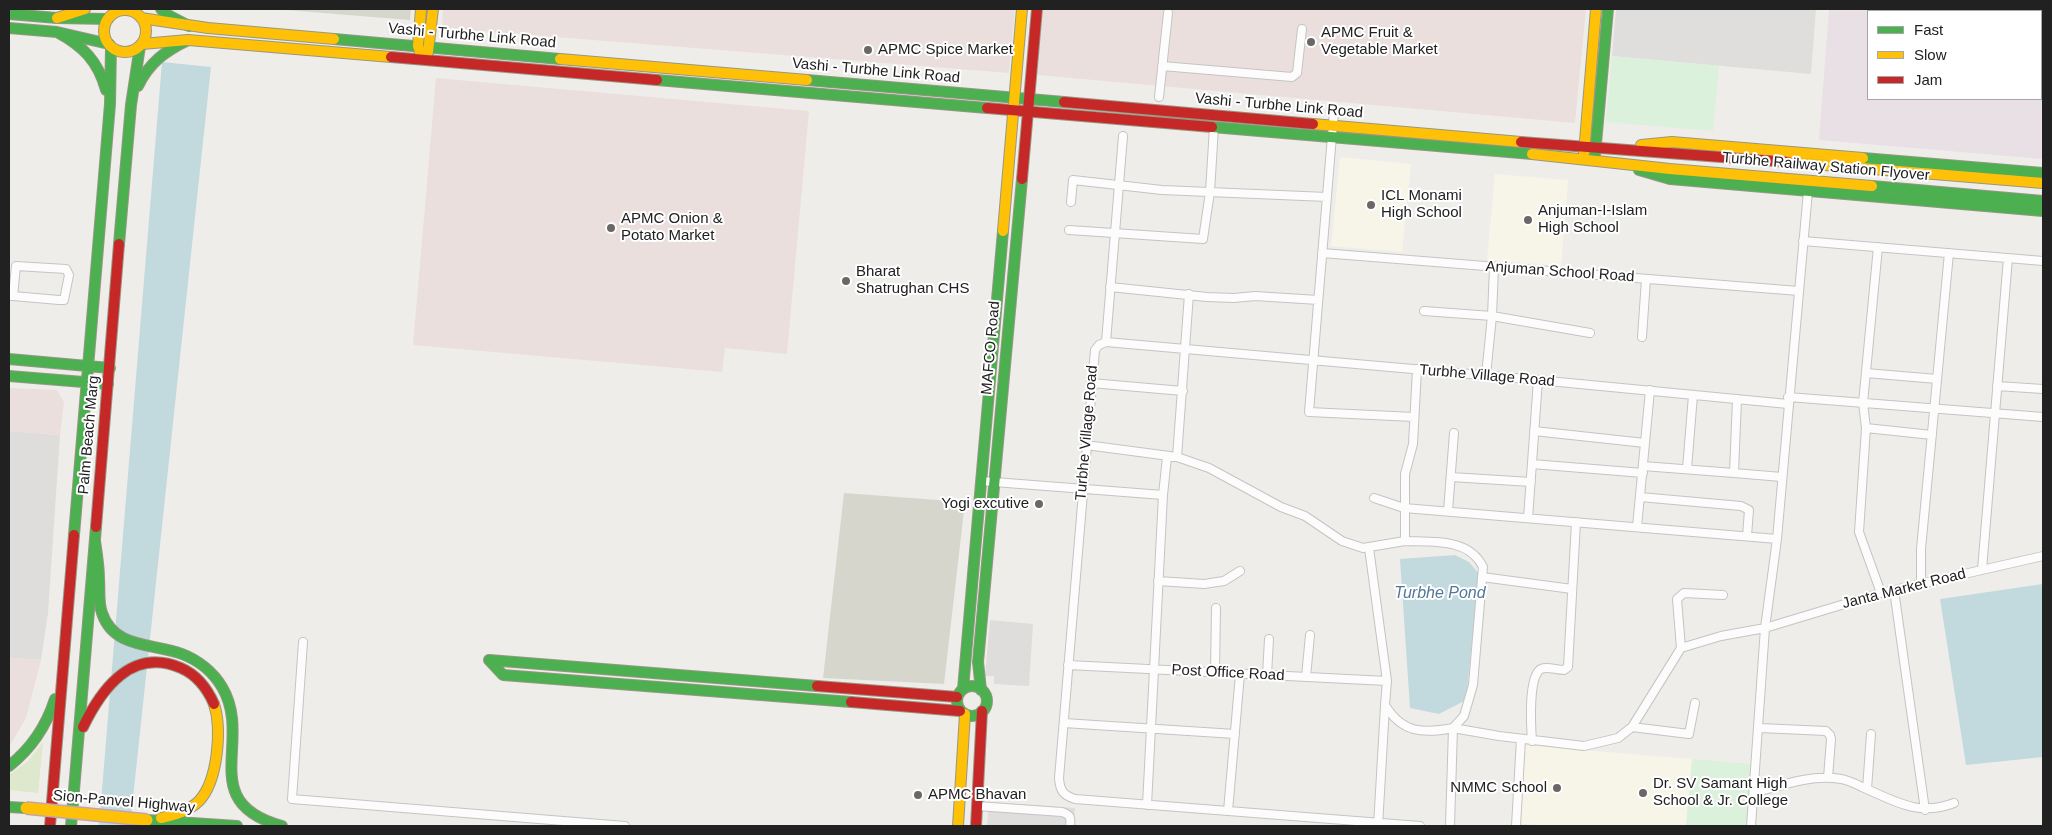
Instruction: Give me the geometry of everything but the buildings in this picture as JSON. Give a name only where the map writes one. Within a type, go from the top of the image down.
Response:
[{"type":"main road","points":[[58,18],[85,9]]},
{"type":"main road","points":[[161,9],[166,14],[188,26]]},
{"type":"main road","points":[[421,9],[418,46],[423,60]]},
{"type":"main road","points":[[423,60],[430,48],[433,9]]},
{"type":"main road","name":"MAFCO Road","points":[[960,693],[980,493],[1022,9]]},
{"type":"main road","name":"MAFCO Road","points":[[981,690],[978,662],[1036,9]]},
{"type":"main road","points":[[1589,154],[1596,9]]},
{"type":"main road","points":[[1589,154],[1608,9]]},
{"type":"main road","points":[[9,14],[58,18],[128,11],[140,14],[146,31],[141,45],[127,52],[120,52],[110,46],[57,32],[9,28]]},
{"type":"main road","points":[[110,46],[104,32],[114,13]]},
{"type":"main road","name":"Vashi - Turbhe Link Road","points":[[140,14],[188,26],[1028,99],[1332,131],[1589,154],[1607,161]]},
{"type":"main road","points":[[57,32],[72,40],[92,56],[104,80],[110,104]]},
{"type":"main road","points":[[131,105],[142,76],[149,64],[159,55],[188,40]]},
{"type":"main road","name":"Vashi - Turbhe Link Road","points":[[141,45],[188,40],[1214,127],[1332,131]]},
{"type":"main road","name":"Palm Beach Marg","points":[[72,826],[131,105],[141,45]]},
{"type":"main road","name":"Palm Beach Marg","points":[[50,826],[110,104],[110,46]]},
{"type":"main road","points":[[1608,149],[1672,142],[2043,174]]},
{"type":"main road","name":"Vashi - Turbhe Link Road","points":[[1589,154],[1608,149]]},
{"type":"main road","name":"Turbhe Railway Station Flyover","points":[[1608,149],[1671,152],[2043,183]]},
{"type":"main road","points":[[1607,161],[1670,179],[2043,211]]},
{"type":"main road","name":"Turbhe Railway Station Flyover","points":[[1607,161],[1670,169],[2043,201]]},
{"type":"main road","points":[[9,359],[110,368]]},
{"type":"main road","points":[[9,376],[108,384]]},
{"type":"main road","points":[[95,541],[101,613],[107,626],[117,636],[126,641],[176,652],[194,660],[210,671],[221,685],[230,705],[233,719],[231,772],[236,795],[249,812],[261,820],[282,826]]},
{"type":"main road","points":[[976,826],[982,711],[986,702],[984,693],[972,686],[960,693],[489,660],[503,675],[963,712],[974,716],[982,711]]},
{"type":"main road","points":[[79,737],[98,698],[113,681],[123,673],[146,662],[169,663],[189,672],[202,684],[214,704],[218,724],[210,784],[205,794],[189,809],[176,815],[148,820]]},
{"type":"main road","points":[[9,766],[33,744],[45,728],[53,708],[62,674]]},
{"type":"main road","points":[[958,826],[963,712],[958,706],[960,693]]},
{"type":"main road","name":"Sion-Panvel Highway","points":[[9,807],[236,826]]},
{"type":"street","points":[[1160,97],[1168,13]]},
{"type":"street","points":[[1162,66],[1292,77],[1298,73],[1302,28]]},
{"type":"street","points":[[822,94],[823,82]]},
{"type":"street","points":[[1334,112],[1308,412],[1414,417]]},
{"type":"street","points":[[1069,230],[1202,240],[1210,192],[1214,127]]},
{"type":"street","points":[[1106,342],[1123,136]]},
{"type":"street","points":[[1071,202],[1073,180],[1162,190],[1327,197]]},
{"type":"street","points":[[1751,826],[1760,728],[1765,628],[1777,539],[1808,191]]},
{"type":"street","points":[[1803,241],[2043,261]]},
{"type":"street","points":[[1878,247],[1863,403],[1866,428],[1859,532],[1881,593]]},
{"type":"street","name":"Anjuman School Road","points":[[1322,253],[1799,291]]},
{"type":"street","points":[[1921,584],[1920,548],[1949,253]]},
{"type":"street","points":[[1982,570],[2008,258]]},
{"type":"street","points":[[16,266],[66,269],[68,272],[64,300],[11,296],[16,266]]},
{"type":"street","points":[[1486,375],[1492,316],[1494,267]]},
{"type":"street","points":[[1642,336],[1646,279]]},
{"type":"street","points":[[1110,287],[1234,298],[1255,296],[1318,300]]},
{"type":"street","points":[[1177,457],[1189,294]]},
{"type":"street","points":[[1424,312],[1492,316],[1590,333]]},
{"type":"street","name":"Turbhe Village Road","points":[[1420,826],[1378,825],[1075,799],[1064,795],[1060,787],[1059,778],[1091,383],[1095,350],[1099,345],[1106,342],[1737,399],[1863,403],[2043,417]]},
{"type":"street","points":[[993,343],[1007,344]]},
{"type":"street","points":[[1405,541],[1405,474],[1413,444],[1417,369]]},
{"type":"street","points":[[1866,373],[1937,379]]},
{"type":"street","points":[[1528,518],[1538,380]]},
{"type":"street","points":[[1091,383],[1183,391]]},
{"type":"street","points":[[1998,386],[2043,389]]},
{"type":"street","points":[[1637,527],[1650,390]]},
{"type":"street","points":[[1687,469],[1693,395]]},
{"type":"street","points":[[1734,473],[1737,399]]},
{"type":"street","points":[[1866,428],[1932,435]]},
{"type":"street","points":[[1534,432],[1645,443]]},
{"type":"street","points":[[1448,511],[1454,433]]},
{"type":"street","points":[[1086,445],[1177,457],[1209,468],[1281,507],[1305,516],[1342,541],[1363,548],[1405,541],[1454,544],[1469,550],[1478,557],[1483,567],[1473,685],[1464,716],[1453,728],[1450,826]]},
{"type":"street","points":[[1147,805],[1163,495],[1167,456],[1177,457]]},
{"type":"street","points":[[1532,464],[1643,470],[1687,469],[1782,477]]},
{"type":"street","points":[[1451,477],[1531,482]]},
{"type":"street","points":[[981,480],[1163,495]]},
{"type":"street","points":[[980,493],[993,494]]},
{"type":"street","points":[[1640,497],[1741,506],[1749,510],[1747,536]]},
{"type":"street","points":[[1374,498],[1404,508],[1777,539]]},
{"type":"street","points":[[1532,741],[1531,713],[1534,679],[1537,672],[1543,668],[1564,670],[1568,667],[1576,522]]},
{"type":"street","points":[[1369,548],[1387,681],[1378,825]]},
{"type":"street","name":"Janta Market Road","points":[[1681,648],[1721,636],[1765,628],[1881,593],[2043,556]]},
{"type":"street","points":[[1158,581],[1204,584],[1224,581],[1240,571]]},
{"type":"street","points":[[1482,577],[1572,589]]},
{"type":"street","points":[[1894,590],[1925,810]]},
{"type":"street","points":[[1385,705],[1398,722],[1408,728],[1420,730],[1434,731],[1453,728],[1532,741],[1584,746],[1618,738],[1632,727],[1681,648],[1677,599],[1680,594],[1723,595]]},
{"type":"street","points":[[1214,672],[1216,608]]},
{"type":"street","points":[[1306,677],[1310,635]]},
{"type":"street","points":[[1267,675],[1269,639]]},
{"type":"street","points":[[303,642],[292,799],[625,826]]},
{"type":"street","name":"Post Office Road","points":[[1068,665],[1387,681]]},
{"type":"street","points":[[1228,811],[1240,674]]},
{"type":"street","points":[[1632,727],[1689,734],[1695,703]]},
{"type":"street","points":[[1064,723],[1235,734]]},
{"type":"street","points":[[1760,728],[1826,731],[1831,739],[1828,778]]},
{"type":"street","points":[[1867,789],[1871,734]]},
{"type":"street","points":[[1516,826],[1521,739]]},
{"type":"street","points":[[1754,793],[1792,783],[1828,778],[1842,779],[1898,803],[1925,810],[1940,808],[1954,803]]},
{"type":"street","points":[[977,806],[1062,812],[1068,814],[1071,818],[1070,826]]},
{"type":"shaded area","points":[[273,9],[411,9],[410,20]]},
{"type":"shaded area","name":"APMC Spice Market","points":[[443,9],[1015,9],[1009,73],[442,28]]},
{"type":"shaded area","name":"APMC Fruit & Vegetable Market","points":[[1043,9],[1586,9],[1575,123],[1037,75]]},
{"type":"shaded area","points":[[1616,9],[1816,9],[1811,74],[1612,56]]},
{"type":"shaded area","points":[[1829,9],[2043,9],[2043,159],[1819,140]]},
{"type":"shaded area","name":"APMC Onion & Potato Market","points":[[436,78],[809,111],[787,354],[725,348],[722,372],[413,345]]},
{"type":"shaded area","name":"ICL Monami High School","points":[[1340,157],[1411,164],[1402,252],[1331,246]]},
{"type":"shaded area","name":"Anjuman-I-Islam High School","points":[[1495,174],[1568,180],[1561,266],[1487,260]]},
{"type":"shaded area","points":[[9,388],[57,390],[64,402],[60,435],[9,431]]},
{"type":"shaded area","points":[[9,431],[60,435],[48,613],[41,660],[9,658]]},
{"type":"shaded area","points":[[844,493],[965,502],[944,684],[823,678]]},
{"type":"shaded area","points":[[990,620],[1033,624],[1029,686],[994,684],[994,676],[985,676]]},
{"type":"shaded area","points":[[9,658],[41,660],[26,718],[9,747]]},
{"type":"shaded area","points":[[1521,745],[1692,759],[1686,826],[1547,826],[1514,823]]},
{"type":"shaded area","points":[[989,802],[1075,808],[1074,826],[987,826]]},
{"type":"green space","points":[[1612,56],[1719,66],[1713,131],[1606,122]]},
{"type":"green space","points":[[43,742],[38,793],[9,790],[9,775],[28,761]]},
{"type":"green space","points":[[1692,759],[1751,764],[1746,826],[1686,826]]},
{"type":"water","points":[[162,62],[211,67],[130,826],[99,826]]},
{"type":"water","name":"Turbhe Pond","points":[[1455,555],[1469,562],[1479,574],[1466,700],[1439,714],[1410,708],[1400,559]]},
{"type":"water","points":[[2043,584],[2043,757],[1966,765],[1940,599]]},
{"type":"traffic: fast","points":[[161,9],[166,14],[189,26]]},
{"type":"traffic: fast","points":[[1595,155],[1608,9]]},
{"type":"traffic: fast","points":[[9,14],[57,18],[108,19]]},
{"type":"traffic: fast","points":[[9,28],[57,32],[109,44]]},
{"type":"traffic: fast","points":[[57,32],[88,55],[99,71],[106,90]]},
{"type":"traffic: fast","points":[[334,39],[560,59]]},
{"type":"traffic: fast","points":[[138,86],[158,58],[188,40]]},
{"type":"traffic: fast","points":[[119,244],[131,105],[140,46]]},
{"type":"traffic: fast","points":[[74,535],[110,104],[111,47]]},
{"type":"traffic: fast","points":[[657,80],[987,108]]},
{"type":"traffic: fast","points":[[807,80],[1064,102]]},
{"type":"traffic: fast","points":[[1212,127],[1532,154]]},
{"type":"traffic: fast","points":[[1863,158],[2043,173]]},
{"type":"traffic: fast","points":[[1639,170],[1670,179],[2043,211]]},
{"type":"traffic: fast","points":[[981,690],[978,662],[1022,179]]},
{"type":"traffic: fast","points":[[1872,186],[2043,201]]},
{"type":"traffic: fast","points":[[963,689],[1003,231]]},
{"type":"traffic: fast","points":[[9,359],[110,368]]},
{"type":"traffic: fast","points":[[9,376],[108,384]]},
{"type":"traffic: fast","points":[[71,826],[96,527]]},
{"type":"traffic: fast","points":[[95,541],[99,569],[100,605],[108,625],[115,633],[125,639],[182,654],[205,667],[214,676],[222,687],[230,707],[233,728],[231,768],[233,786],[240,802],[256,815],[282,826]]},
{"type":"traffic: fast","points":[[489,660],[503,675],[851,702]]},
{"type":"traffic: fast","points":[[489,660],[817,686]]},
{"type":"traffic: fast","points":[[972,686],[978,687],[986,695],[987,701],[986,707],[978,715],[972,716],[966,715],[958,707],[957,701],[958,695],[966,687],[972,686]]},
{"type":"traffic: fast","points":[[9,766],[25,752],[43,728],[55,699]]},
{"type":"traffic: fast","points":[[9,807],[26,808]]},
{"type":"traffic: fast","points":[[147,820],[237,826]]},
{"type":"traffic: slow","points":[[57,18],[85,9]]},
{"type":"traffic: slow","points":[[420,52],[418,46],[421,9]]},
{"type":"traffic: slow","points":[[428,52],[433,9]]},
{"type":"traffic: slow","points":[[1003,231],[1022,9]]},
{"type":"traffic: slow","points":[[1584,153],[1596,9]]},
{"type":"traffic: slow","points":[[125,10],[140,16],[146,31],[140,46],[125,52],[110,46],[104,31],[110,16],[125,10]]},
{"type":"traffic: slow","points":[[141,18],[208,28],[334,39]]},
{"type":"traffic: slow","points":[[142,44],[188,40],[391,57]]},
{"type":"traffic: slow","points":[[560,59],[807,80]]},
{"type":"traffic: slow","points":[[1313,124],[1521,142]]},
{"type":"traffic: slow","points":[[1641,145],[1672,142],[1863,158]]},
{"type":"traffic: slow","points":[[1532,154],[1670,169],[1872,186]]},
{"type":"traffic: slow","points":[[1788,162],[2043,183]]},
{"type":"traffic: slow","points":[[161,818],[186,810],[199,801],[205,792],[217,754],[218,727],[214,704]]},
{"type":"traffic: slow","points":[[958,826],[965,714]]},
{"type":"traffic: slow","points":[[26,808],[147,820]]},
{"type":"traffic: jam","points":[[1022,179],[1037,9]]},
{"type":"traffic: jam","points":[[391,57],[657,80]]},
{"type":"traffic: jam","points":[[1064,102],[1313,124]]},
{"type":"traffic: jam","points":[[987,108],[1212,127]]},
{"type":"traffic: jam","points":[[1521,142],[1788,162]]},
{"type":"traffic: jam","points":[[96,527],[119,244]]},
{"type":"traffic: jam","points":[[50,826],[74,535]]},
{"type":"traffic: jam","points":[[83,727],[99,698],[109,686],[133,667],[148,663],[164,663],[181,668],[192,674],[201,683],[214,704]]},
{"type":"traffic: jam","points":[[817,686],[957,697]]},
{"type":"traffic: jam","points":[[851,702],[960,711]]},
{"type":"traffic: jam","points":[[976,826],[982,711]]},
{"type":"place","name":"APMC Fruit & Vegetable Market","points":[[1311,42]]},
{"type":"place","name":"APMC Spice Market","points":[[868,50]]},
{"type":"place","name":"ICL Monami High School","points":[[1371,205]]},
{"type":"place","name":"Anjuman-I-Islam High School","points":[[1528,220]]},
{"type":"place","name":"APMC Onion & Potato Market","points":[[611,228]]},
{"type":"place","name":"Bharat Shatrughan CHS","points":[[846,281]]},
{"type":"place","name":"Yogi excutive","points":[[1039,504]]},
{"type":"place","name":"NMMC School","points":[[1557,788]]},
{"type":"place","name":"Dr. SV Samant High School & Jr. College","points":[[1643,793]]},
{"type":"place","name":"APMC Bhavan","points":[[918,795]]}]
